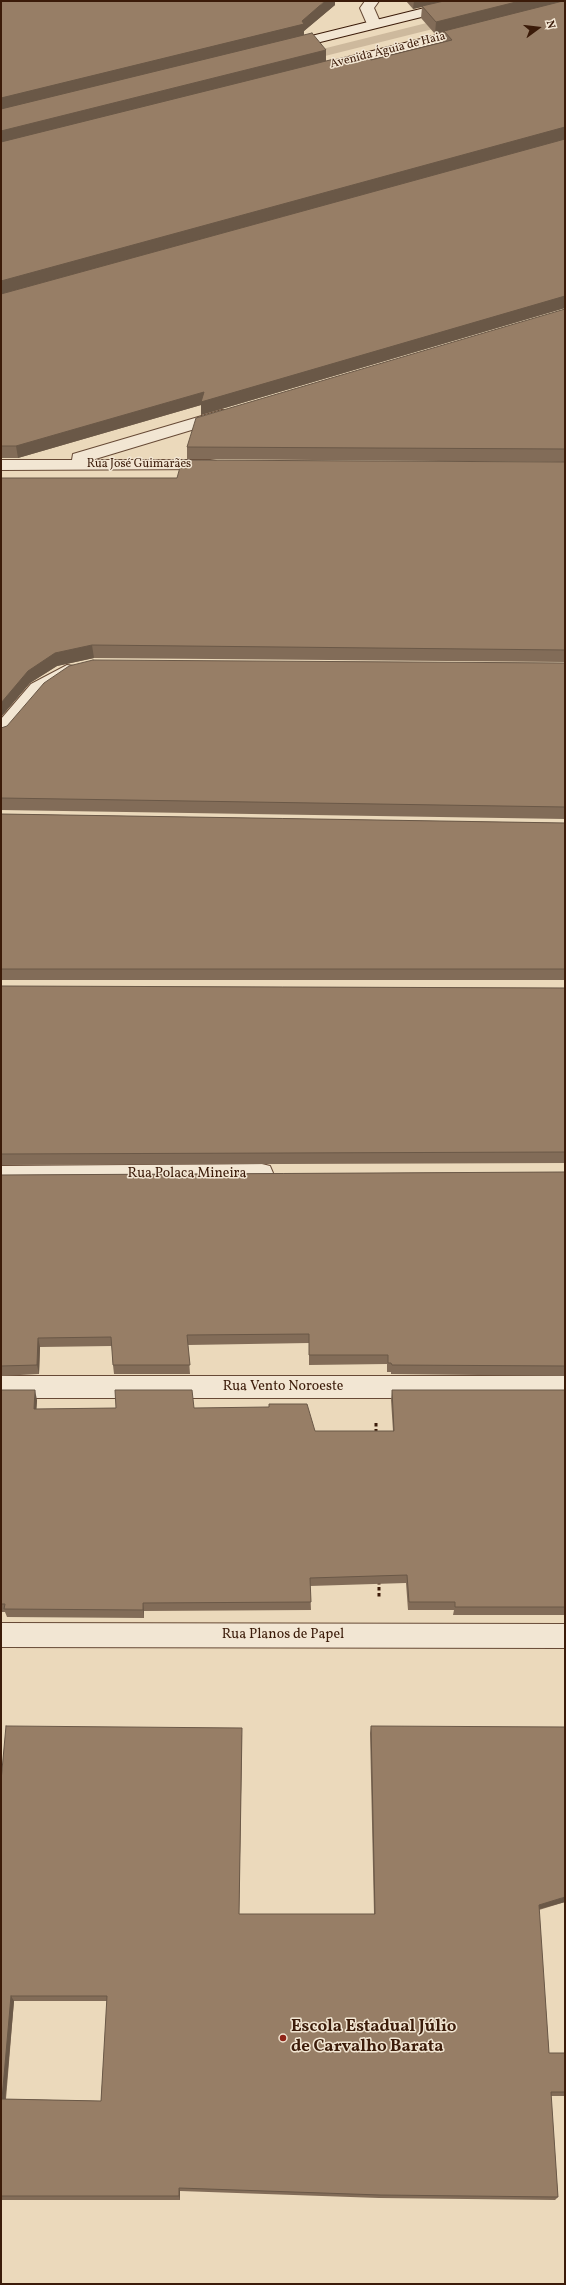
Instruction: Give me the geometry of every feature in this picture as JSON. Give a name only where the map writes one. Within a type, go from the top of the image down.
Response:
[{"type":"street","points":[[271,50],[469,1]]},
{"type":"street","points":[[368,2],[367,8],[374,24]]},
{"type":"street","name":"Avenida Águia de Haia","points":[[294,75],[488,26]]},
{"type":"street","points":[[58,464],[240,410]]},
{"type":"street","name":"Rua José Guimarães","points":[[1,465],[224,465]]},
{"type":"street","points":[[1,732],[38,689],[64,672],[86,667]]},
{"type":"street","name":"Rua Polaca Mineira","points":[[1,1175],[281,1173]]},
{"type":"street","name":"Rua Vento Noroeste","points":[[1,1387],[565,1387]]},
{"type":"street","name":"Rua Planos de Papel","points":[[1,1635],[565,1636]]},
{"type":"shaded area","points":[[515,1],[545,1],[1,137],[1,129]]},
{"type":"building","points":[[1,1],[325,1],[302,21],[304,24],[1,98]]},
{"type":"building","points":[[444,1],[520,1],[436,22],[422,6]]},
{"type":"building","points":[[565,1],[565,127],[1,281],[1,142],[334,59],[338,64],[367,57],[371,60],[452,40],[444,31]]},
{"type":"building","points":[[312,33],[326,50],[1,131],[1,109]]},
{"type":"building","points":[[565,139],[565,296],[201,402],[204,392],[16,446],[1,446],[1,294]]},
{"type":"building","points":[[565,309],[565,449],[187,447],[196,418]]},
{"type":"building","points":[[182,460],[565,462],[565,650],[92,645],[55,653],[28,671],[1,703],[1,478],[177,478]]},
{"type":"building","points":[[93,660],[565,663],[565,807],[1,798],[1,728],[7,726],[44,683],[69,666]]},
{"type":"building","points":[[1,814],[565,823],[565,969],[1,969]]},
{"type":"building","points":[[1,986],[565,988],[565,1152],[1,1154]]},
{"type":"building","points":[[565,1172],[565,1366],[392,1365],[391,1363],[388,1363],[388,1355],[309,1355],[309,1334],[187,1335],[190,1365],[113,1365],[111,1337],[38,1338],[37,1365],[1,1366],[1,1175]]},
{"type":"building","points":[[1,1390],[35,1390],[34,1409],[116,1408],[115,1390],[192,1390],[194,1408],[269,1407],[269,1404],[307,1404],[315,1431],[394,1431],[392,1390],[565,1390],[565,1607],[455,1607],[455,1602],[409,1602],[407,1575],[310,1578],[311,1602],[143,1603],[143,1610],[4,1609],[5,1604],[1,1604]]},
{"type":"building","name":"Escola Estadual Júlio de Carvalho Barata","points":[[6,1726],[242,1728],[239,1914],[375,1914],[371,1726],[565,1727],[565,1897],[539,1905],[549,2053],[565,2053],[565,2092],[551,2092],[558,2197],[380,2195],[179,2188],[179,2196],[1,2196],[1,1781]],"holes":[[[11,1996],[107,1996],[101,2101],[2,2099]]]},
{"type":"place","name":"Escola Estadual Júlio de Carvalho Barata","points":[[283,2038]]}]
